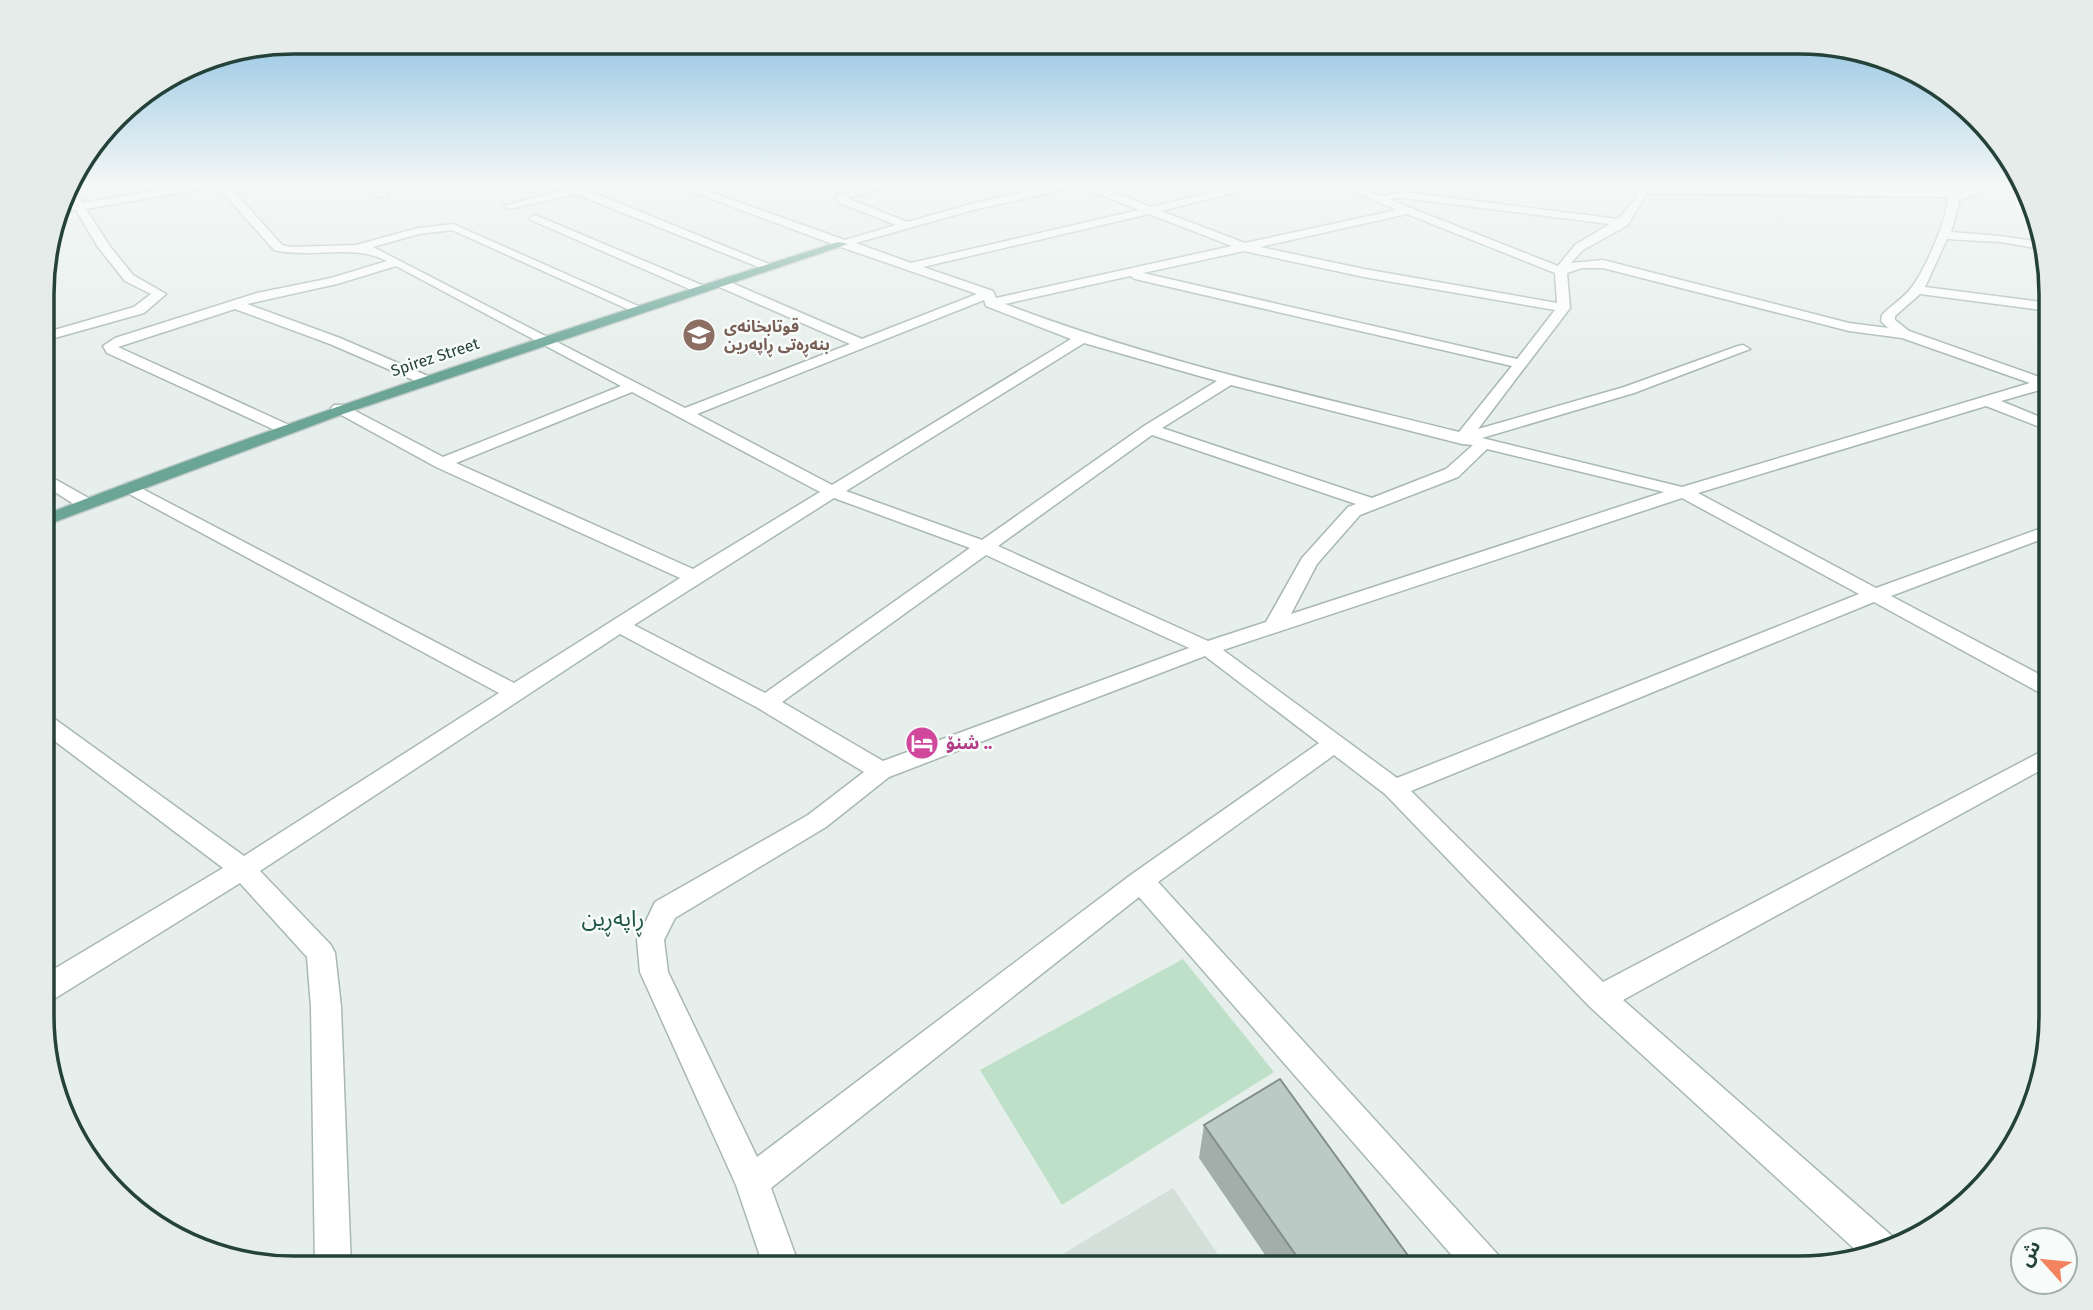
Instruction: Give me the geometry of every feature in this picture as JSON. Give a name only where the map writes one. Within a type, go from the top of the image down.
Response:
[{"type":"main road","name":"Spirez Street","points":[[54,517],[339,408],[842,244]]},
{"type":"street","points":[[54,334],[139,310],[160,294],[128,278],[102,244]]},
{"type":"street","points":[[275,244],[278,248],[309,252],[370,244]]},
{"type":"street","points":[[492,244],[639,309]]},
{"type":"street","points":[[596,244],[700,289]]},
{"type":"street","points":[[713,244],[770,267]]},
{"type":"street","points":[[842,244],[912,266],[1082,338],[1229,380],[1683,492],[2038,683]]},
{"type":"street","points":[[912,266],[1008,244]]},
{"type":"street","points":[[1237,244],[1364,273],[1564,308]]},
{"type":"street","points":[[684,414],[862,344],[990,298],[1126,273],[1257,244]]},
{"type":"street","points":[[1493,244],[1561,271],[1581,264],[1603,264],[1849,327],[1905,334],[2038,380]]},
{"type":"street","points":[[1462,439],[1564,308],[1561,271],[1572,252],[1586,244]]},
{"type":"street","points":[[1905,334],[1888,321],[1889,315],[1917,290],[1939,244]]},
{"type":"street","points":[[360,247],[376,251],[833,492],[987,548],[1207,648],[1394,788],[1600,998],[1875,1243]]},
{"type":"street","points":[[283,428],[112,350],[110,346],[234,304],[294,287],[332,281],[397,262]]},
{"type":"street","points":[[1126,273],[1522,364]]},
{"type":"street","points":[[722,283],[862,344]]},
{"type":"street","points":[[1917,290],[2038,305]]},
{"type":"street","points":[[234,304],[335,341],[424,379]]},
{"type":"street","points":[[139,310],[175,324]]},
{"type":"street","points":[[54,984],[243,869],[694,577],[1082,338]]},
{"type":"street","points":[[1462,439],[1629,390],[1743,349]]},
{"type":"street","points":[[766,704],[1150,429],[1229,380]]},
{"type":"street","points":[[778,1256],[752,1182],[654,972],[648,948],[652,931],[666,910],[817,821],[881,771],[1207,648],[1683,492],[2038,385]]},
{"type":"street","points":[[442,463],[632,387]]},
{"type":"street","points":[[1984,400],[2038,421]]},
{"type":"street","points":[[339,408],[442,463],[694,577]]},
{"type":"street","points":[[1150,429],[1372,504]]},
{"type":"street","points":[[1274,626],[1309,562],[1354,511],[1452,473],[1483,444]]},
{"type":"street","points":[[54,484],[86,504]]},
{"type":"street","points":[[127,488],[514,692]]},
{"type":"street","points":[[1394,788],[1875,595],[2038,534]]},
{"type":"street","points":[[619,625],[766,704],[881,771]]},
{"type":"street","points":[[54,729],[243,869],[321,953],[326,1007],[333,1256]]},
{"type":"street","points":[[752,1182],[1141,881],[1334,744]]},
{"type":"street","points":[[1600,998],[2038,761]]},
{"type":"street","points":[[1141,881],[1475,1255]]},
{"type":"shaded area","points":[[1173,1188],[1218,1255],[1060,1255]]},
{"type":"green space","points":[[1183,959],[1274,1072],[1062,1205],[980,1070]]},
{"type":"building","points":[[1280,1079],[1408,1255],[1296,1255],[1204,1125]]},
{"type":"place","name":"قوتابخانەی بنەڕەتی ڕاپەرین","points":[[699,335]]},
{"type":"place","name":"شنۆ ..","points":[[922,743]]},
{"type":"district","name":"ڕاپەڕین","points":[[613,918]]}]
